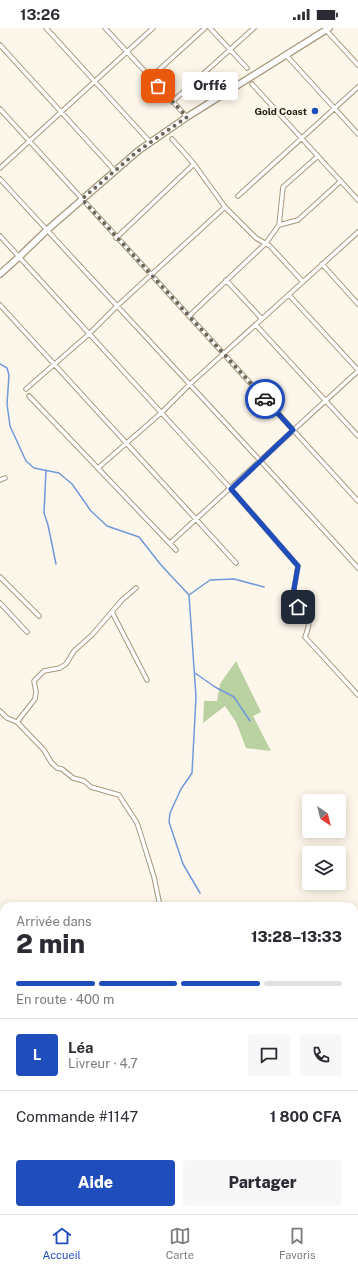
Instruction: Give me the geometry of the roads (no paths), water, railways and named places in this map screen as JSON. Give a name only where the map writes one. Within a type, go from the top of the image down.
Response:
[{"type":"main road","points":[[0,274],[114,170],[150,142],[327,29]]},
{"type":"street","points":[[46,28],[150,142]]},
{"type":"street","points":[[105,28],[187,117]]},
{"type":"street","points":[[0,168],[153,28]]},
{"type":"street","points":[[150,78],[204,28]]},
{"type":"street","points":[[210,28],[246,68]]},
{"type":"street","points":[[172,102],[254,28]]},
{"type":"street","points":[[327,29],[358,65]]},
{"type":"street","points":[[0,45],[114,170]]},
{"type":"street","points":[[286,55],[358,134]]},
{"type":"street","points":[[252,84],[358,200]]},
{"type":"street","points":[[238,196],[358,87]]},
{"type":"street","points":[[0,109],[116,238],[152,275],[358,501]]},
{"type":"street","points":[[172,139],[194,164],[225,208],[256,238],[266,243],[303,282]]},
{"type":"street","points":[[189,316],[266,243],[279,225],[283,188],[318,156]]},
{"type":"street","points":[[116,238],[194,164]]},
{"type":"street","points":[[0,179],[116,307],[261,460],[358,568]]},
{"type":"street","points":[[279,225],[298,220],[341,181]]},
{"type":"street","points":[[26,389],[89,334],[116,307],[225,208]]},
{"type":"street","points":[[98,468],[161,413],[190,384],[357,234]]},
{"type":"street","points":[[0,236],[231,489],[298,566],[294,589],[298,607],[306,614],[310,625],[305,637],[358,695]]},
{"type":"street","points":[[322,264],[358,304]]},
{"type":"street","points":[[226,280],[262,319]]},
{"type":"street","points":[[170,543],[231,489],[358,371],[289,295]]},
{"type":"street","points":[[0,305],[236,563]]},
{"type":"street","points":[[256,325],[358,436]]},
{"type":"street","points":[[29,396],[176,550]]},
{"type":"street","points":[[0,480],[5,478]]},
{"type":"street","points":[[0,577],[39,616]]},
{"type":"street","points":[[16,722],[35,699],[36,692],[34,681],[44,672],[60,668],[66,664],[74,651],[122,600],[136,588]]},
{"type":"street","points":[[0,603],[27,632]]},
{"type":"street","points":[[112,612],[147,680]]},
{"type":"street","points":[[0,711],[7,718],[16,722],[44,750],[51,762],[57,768],[62,769],[73,778],[84,781],[91,787],[119,795],[137,823],[154,877],[159,902]]},
{"type":"waterway","points":[[0,364],[7,368],[9,375],[7,404],[10,426],[26,461],[34,468],[59,473],[72,484],[91,511],[107,526],[139,537],[161,565],[189,595],[196,697],[192,773],[181,789],[170,813],[169,822],[183,864],[200,893]]},
{"type":"waterway","points":[[46,470],[44,513],[56,564]]},
{"type":"waterway","points":[[189,595],[210,580],[234,579],[264,587]]},
{"type":"waterway","points":[[195,673],[215,687],[234,697],[250,721]]},
{"type":"place","name":"Orffé","points":[[158,86]]},
{"type":"place","name":"Gold Coast","points":[[315,111]]}]
